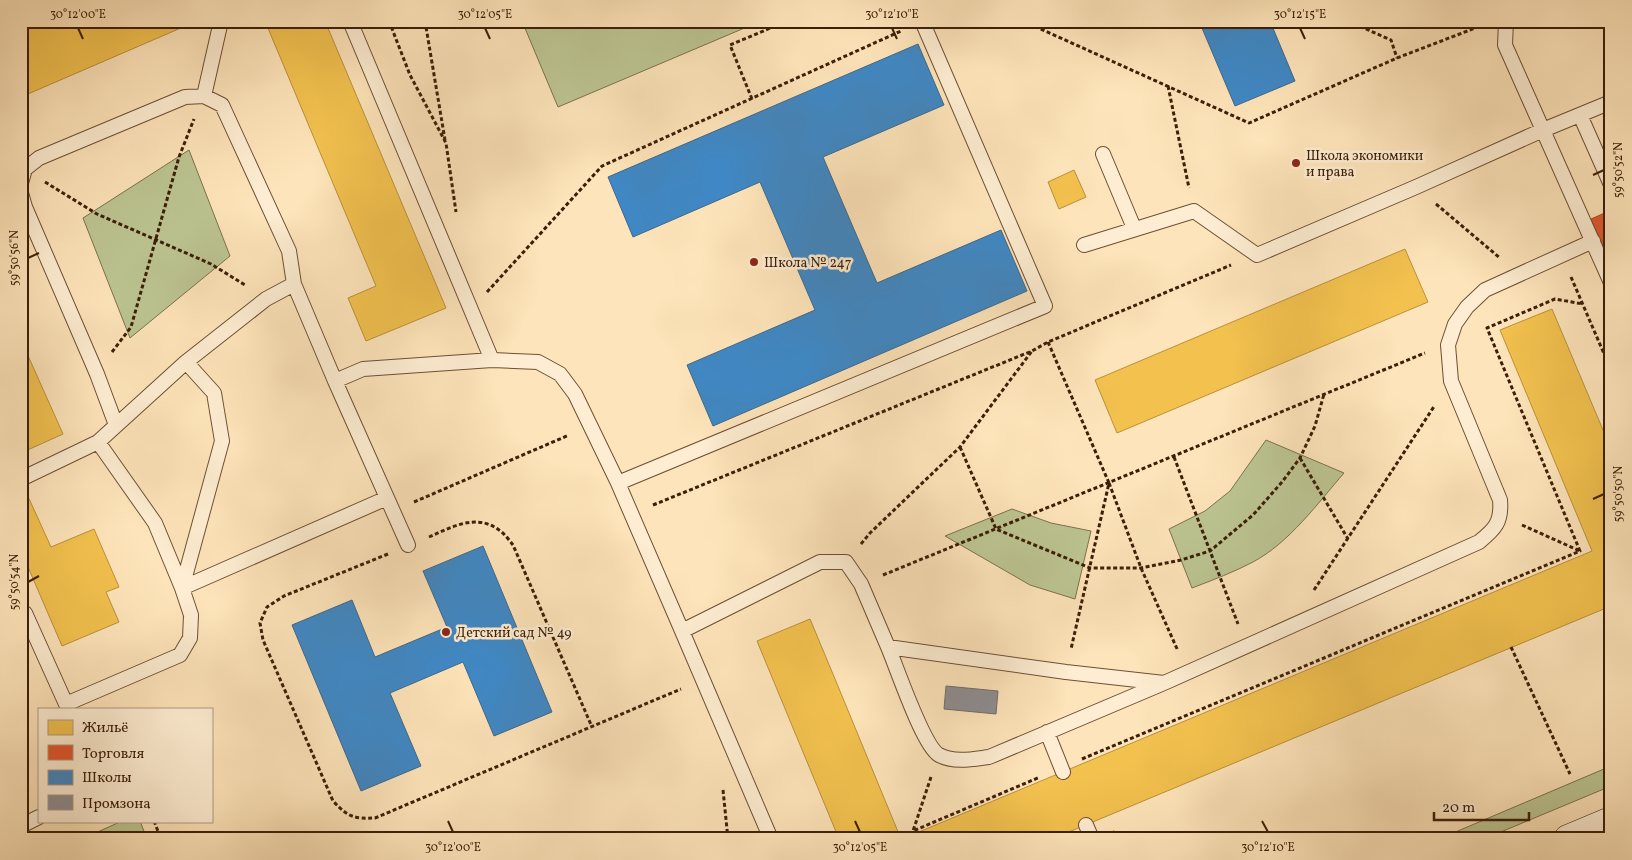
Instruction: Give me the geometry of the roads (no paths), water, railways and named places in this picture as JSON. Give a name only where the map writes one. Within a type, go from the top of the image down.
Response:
[{"type":"street","points":[[1568,839],[1611,821]]},
{"type":"lane","points":[[204,96],[221,21]]},
{"type":"lane","points":[[350,21],[492,360]]},
{"type":"lane","points":[[618,483],[1045,306],[922,21]]},
{"type":"lane","points":[[1506,21],[1505,45],[1611,283]]},
{"type":"lane","points":[[23,176],[38,158],[185,97],[204,96],[222,105],[289,251],[294,284],[408,545]]},
{"type":"lane","points":[[1084,245],[1194,211],[1257,255],[1611,102]]},
{"type":"lane","points":[[1580,115],[1611,185]]},
{"type":"lane","points":[[1103,154],[1134,228]]},
{"type":"lane","points":[[21,193],[25,207],[116,425]]},
{"type":"lane","points":[[682,631],[820,562],[846,562],[861,584],[925,737],[938,755],[962,761],[989,757],[1164,683],[1479,542],[1492,531],[1501,516],[1500,500],[1451,381],[1448,345],[1455,324],[1467,307],[1485,290],[1593,241]]},
{"type":"lane","points":[[21,479],[98,442],[186,362],[266,299],[294,284]]},
{"type":"lane","points":[[336,381],[363,369],[492,360],[538,362],[560,374],[574,394],[618,483],[771,839]]},
{"type":"lane","points":[[182,588],[222,441],[214,393],[186,362]]},
{"type":"lane","points":[[25,613],[67,706],[180,655],[190,638],[192,615],[155,522],[98,442]]},
{"type":"lane","points":[[182,588],[387,498]]},
{"type":"lane","points":[[888,647],[1066,672],[1164,683]]},
{"type":"lane","points":[[1047,732],[1063,772]]},
{"type":"lane","points":[[21,826],[38,818]]},
{"type":"lane","points":[[1086,825],[1092,839]]},
{"type":"place","name":"Школа экономики и права","points":[[1296,163]]},
{"type":"place","name":"Школа № 247","points":[[754,262]]},
{"type":"place","name":"Детский сад № 49","points":[[446,632]]}]
